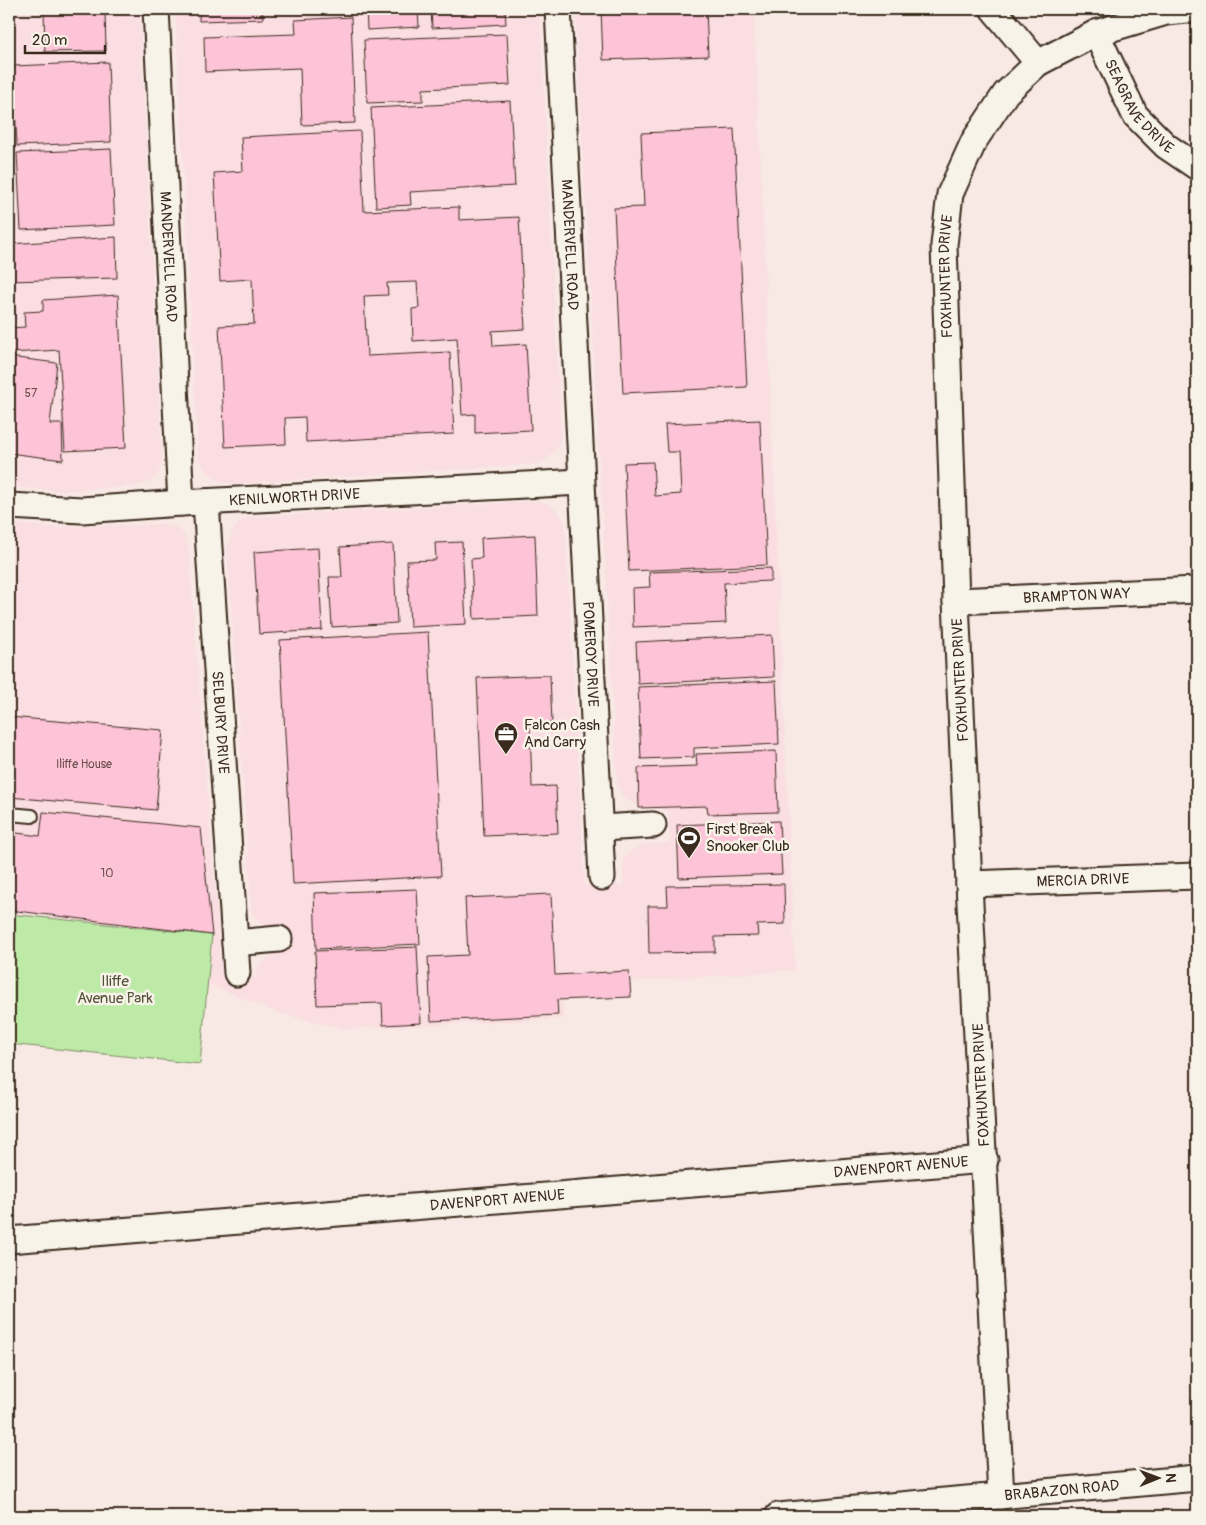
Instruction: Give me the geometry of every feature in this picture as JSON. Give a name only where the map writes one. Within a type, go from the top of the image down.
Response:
[{"type":"street","name":"MANDERVELL ROAD","points":[[156,9],[181,503]]},
{"type":"street","name":"MANDERVELL ROAD","points":[[558,9],[581,482]]},
{"type":"street","points":[[993,9],[1038,63]]},
{"type":"street","name":"FOXHUNTER DRIVE","points":[[1001,1496],[956,601],[944,245],[950,194],[974,141],[1006,93],[1038,63],[1096,33],[1166,12],[1197,9]]},
{"type":"street","name":"SEAGRAVE DRIVE","points":[[1096,33],[1135,115],[1166,146],[1197,167]]},
{"type":"street","name":"KENILWORTH DRIVE","points":[[9,506],[82,510],[581,482]]},
{"type":"street","name":"POMEROY DRIVE","points":[[581,482],[601,828],[602,877]]},
{"type":"street","name":"SELBURY DRIVE","points":[[206,502],[237,974]]},
{"type":"street","name":"BRAMPTON WAY","points":[[956,601],[1197,590]]},
{"type":"street","points":[[601,828],[653,825]]},
{"type":"street","name":"MERCIA DRIVE","points":[[969,884],[1197,876]]},
{"type":"street","points":[[235,943],[279,939]]},
{"type":"street","name":"DAVENPORT AVENUE","points":[[9,1240],[985,1160]]},
{"type":"street","name":"BRABAZON ROAD","points":[[778,1516],[1197,1478]]},
{"type":"lane","points":[[9,814],[32,816]]},
{"type":"shaded area","points":[[17,9],[139,9],[162,458],[160,470],[156,477],[149,482],[136,486],[62,491],[9,487],[9,38]]},
{"type":"shaded area","points":[[175,9],[540,9],[561,437],[557,448],[546,460],[537,464],[233,484],[215,478],[205,469],[198,457]]},
{"type":"shaded area","points":[[575,9],[754,9],[795,970],[562,987],[563,1019],[344,1029],[278,1013],[208,984],[212,935],[9,914],[9,523],[50,527],[165,524],[176,527],[184,534],[188,544],[222,979],[256,977],[256,970],[269,956],[286,951],[285,930],[266,927],[252,914],[227,548],[234,529],[240,522],[250,517],[537,501],[553,507],[561,516],[565,526],[585,886],[623,885],[623,859],[632,850],[644,844],[670,843],[668,811],[632,803],[622,796],[617,783]]},
{"type":"green space","name":"Iliffe Avenue Park","points":[[9,914],[212,935],[200,1064],[9,1044]]},
{"type":"building","points":[[199,9],[262,9],[263,19],[199,21]]},
{"type":"building","points":[[366,9],[418,9],[419,27],[367,30]]},
{"type":"building","points":[[431,9],[505,9],[506,24],[432,28]]},
{"type":"building","points":[[601,9],[706,9],[708,56],[603,60]]},
{"type":"building","points":[[105,10],[106,51],[45,52],[44,11]]},
{"type":"building","points":[[351,17],[355,123],[302,125],[300,68],[205,72],[204,37],[296,34],[295,20]]},
{"type":"building","points":[[507,34],[510,85],[423,89],[423,101],[367,103],[364,40]]},
{"type":"building","points":[[108,62],[111,142],[17,146],[13,66]]},
{"type":"building","points":[[510,101],[515,186],[410,192],[411,205],[376,207],[371,108]]},
{"type":"building","points":[[734,129],[747,387],[623,393],[614,208],[644,207],[641,133]]},
{"type":"building","points":[[360,131],[364,211],[459,207],[459,220],[519,217],[525,329],[492,331],[493,346],[526,344],[531,430],[475,433],[475,414],[462,415],[457,338],[413,341],[412,309],[419,308],[417,282],[387,283],[388,295],[364,296],[367,356],[450,352],[454,434],[306,442],[305,417],[285,418],[286,444],[225,447],[219,326],[254,324],[252,279],[220,281],[214,173],[243,171],[241,137]]},
{"type":"building","points":[[111,149],[115,225],[21,230],[17,153]]},
{"type":"building","points":[[116,237],[117,278],[9,281],[9,244]]},
{"type":"building","points":[[118,295],[126,448],[65,451],[59,350],[11,353],[10,328],[25,327],[24,312],[43,311],[43,300]]},
{"type":"building","points":[[9,357],[57,363],[50,424],[62,424],[63,460],[9,453]]},
{"type":"building","points":[[760,420],[767,565],[629,571],[624,463],[653,462],[655,496],[681,494],[679,452],[667,452],[665,424]]},
{"type":"building","points":[[535,535],[538,616],[474,619],[471,559],[482,558],[481,538]]},
{"type":"building","points":[[462,542],[466,624],[410,627],[407,561],[436,560],[435,543]]},
{"type":"building","points":[[393,544],[397,623],[332,627],[329,577],[342,577],[340,547]]},
{"type":"building","points":[[318,548],[322,630],[259,634],[254,552]]},
{"type":"building","points":[[771,568],[771,581],[724,583],[726,623],[633,627],[632,588],[650,587],[649,572]]},
{"type":"building","points":[[428,632],[441,876],[293,884],[280,640]]},
{"type":"building","points":[[772,635],[774,677],[638,684],[636,642]]},
{"type":"building","name":"Falcon Cash And Carry","points":[[550,675],[552,723],[530,724],[532,787],[556,786],[558,833],[484,836],[477,678]]},
{"type":"building","points":[[776,681],[779,744],[694,748],[694,757],[641,759],[638,687]]},
{"type":"building","points":[[9,717],[163,730],[156,810],[9,797]]},
{"type":"building","points":[[776,751],[778,812],[708,814],[707,806],[639,808],[638,768],[697,766],[696,754]]},
{"type":"building","points":[[43,812],[201,828],[212,935],[9,910],[9,832],[40,836]]},
{"type":"building","points":[[779,821],[782,874],[679,878],[677,825]]},
{"type":"building","points":[[784,884],[785,924],[757,925],[758,936],[715,937],[715,952],[649,953],[648,906],[668,906],[667,886]]},
{"type":"building","points":[[417,889],[420,944],[316,949],[314,893]]},
{"type":"building","points":[[551,894],[555,975],[629,971],[631,997],[557,1000],[558,1015],[431,1021],[428,957],[468,955],[465,898]]},
{"type":"building","points":[[417,947],[421,1023],[383,1025],[382,1003],[317,1005],[315,951]]},
{"type":"place","name":"Falcon Cash And Carry","points":[[506,755]]},
{"type":"place","name":"First Break Snooker Club","points":[[689,859]]}]
